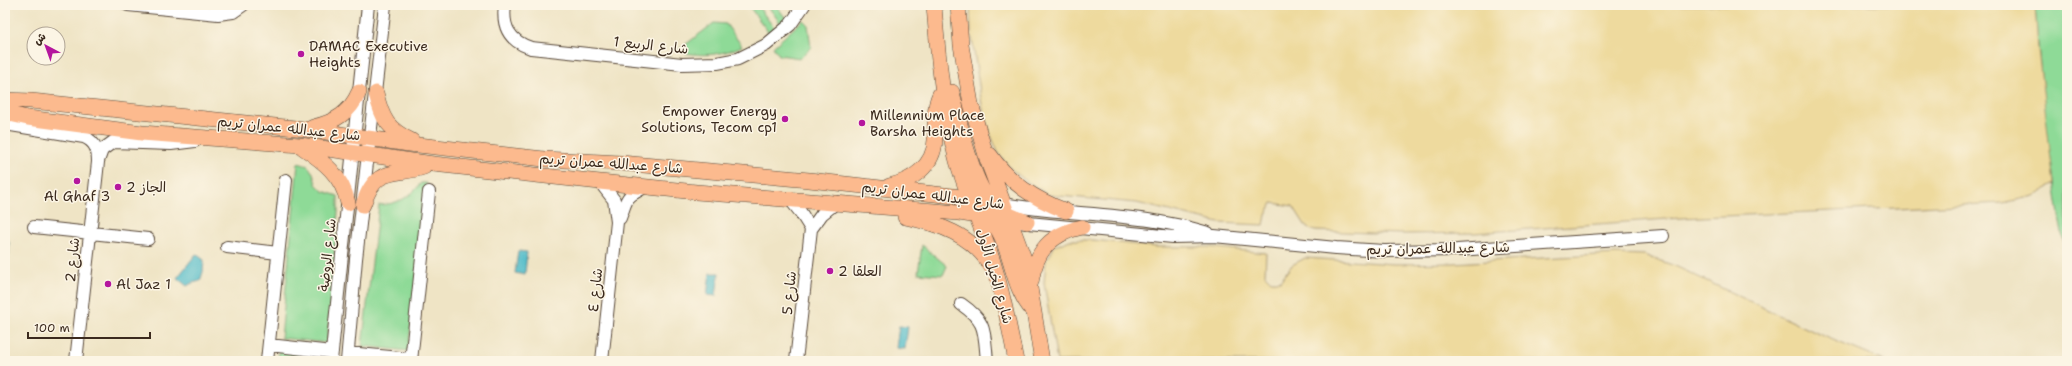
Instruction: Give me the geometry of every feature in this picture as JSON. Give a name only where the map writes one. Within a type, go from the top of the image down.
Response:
[{"type":"main road","name":"شارع الخيل الأول","points":[[934,5],[942,89],[951,138],[977,209],[1008,319],[1016,361]]},
{"type":"main road","name":"شارع الخيل الأول","points":[[958,5],[965,75],[982,143],[1003,211],[1026,264],[1042,361]]},
{"type":"main road","points":[[940,70],[950,86],[979,184],[1003,211],[1027,222]]},
{"type":"main road","points":[[881,188],[900,184],[911,179],[928,162],[935,142],[936,106],[942,89]]},
{"type":"main road","points":[[305,129],[331,123],[343,115],[356,101],[359,92]]},
{"type":"main road","points":[[376,93],[382,115],[391,128],[422,146]]},
{"type":"main road","points":[[5,95],[31,101]]},
{"type":"main road","name":"شارع عبدالله عمران تريم","points":[[5,100],[31,101],[305,129],[355,135],[422,146],[544,159],[621,163],[953,196],[977,209],[1003,211]]},
{"type":"main road","name":"شارع عبدالله عمران تريم","points":[[5,113],[28,118],[142,133],[300,145],[433,164],[645,187],[876,206],[1003,211]]},
{"type":"main road","points":[[5,118],[28,118]]},
{"type":"main road","points":[[982,143],[998,167],[1019,187],[1041,201],[1066,211]]},
{"type":"main road","points":[[300,145],[325,163],[335,173],[344,190],[355,204],[382,176],[396,171],[411,170],[433,164]]},
{"type":"main road","points":[[876,206],[897,214],[933,222],[958,234],[980,251],[995,273]]},
{"type":"main road","points":[[977,209],[997,228],[1004,244],[1018,287],[1024,300],[1034,312]]},
{"type":"main road","points":[[1031,287],[1035,266],[1045,246],[1061,233],[1082,227]]},
{"type":"main road","points":[[986,241],[988,233],[994,230],[1004,244]]},
{"type":"street","points":[[128,5],[218,14],[233,12],[243,5]]},
{"type":"street","name":"شارع الروضة","points":[[347,357],[355,204],[353,153],[368,5]]},
{"type":"street","name":"شارع الروضة","points":[[332,356],[355,204],[369,156],[386,5]]},
{"type":"street","name":"شارع الربيع 1","points":[[505,5],[504,23],[507,31],[517,42],[530,48],[682,64],[705,64],[738,59],[766,45],[790,25],[804,5]]},
{"type":"street","points":[[5,124],[90,139],[96,148],[98,162]]},
{"type":"street","points":[[98,162],[102,150],[113,142],[171,144],[207,137]]},
{"type":"street","name":"شارع 2","points":[[76,361],[98,162]]},
{"type":"street","points":[[267,361],[286,180]]},
{"type":"street","name":"شارع ٤","points":[[600,182],[614,200],[617,222],[602,361]]},
{"type":"street","name":"شارع ٤","points":[[617,222],[628,197],[645,187]]},
{"type":"street","points":[[347,357],[411,360],[429,192]]},
{"type":"street","points":[[789,198],[811,229],[822,214],[837,202]]},
{"type":"street","name":"شارع عبدالله عمران تريم","points":[[1003,211],[1066,211],[1150,220],[1187,227],[1214,236]]},
{"type":"street","name":"شارع عبدالله عمران تريم","points":[[1027,222],[1173,237],[1214,236],[1336,248],[1408,251],[1457,250],[1663,236]]},
{"type":"street","points":[[34,227],[148,239]]},
{"type":"street","name":"شارع 5","points":[[796,361],[811,229]]},
{"type":"street","points":[[227,248],[278,253]]},
{"type":"street","points":[[961,304],[973,313],[980,321],[984,330],[987,361]]},
{"type":"street","points":[[269,345],[332,356]]},
{"type":"green space","points":[[748,5],[757,5],[775,29],[769,33]]},
{"type":"green space","points":[[767,5],[776,5],[787,20],[781,24]]},
{"type":"green space","points":[[2035,5],[2067,5],[2067,263],[2048,135],[2040,70]]},
{"type":"green space","points":[[803,20],[808,25],[811,48],[800,58],[779,55],[773,47]]},
{"type":"green space","points":[[714,23],[726,24],[742,46],[718,54],[702,55],[677,51]]},
{"type":"green space","points":[[298,163],[308,166],[313,173],[316,184],[323,191],[338,196],[327,343],[281,338]]},
{"type":"green space","points":[[421,183],[427,183],[408,351],[362,346],[379,205],[397,202],[403,199],[412,193]]},
{"type":"green space","points":[[922,245],[947,266],[943,275],[918,273]]},
{"type":"green space","points":[[279,350],[326,356],[325,361],[278,361]]},
{"type":"sand","points":[[970,5],[2035,5],[2038,49],[2054,184],[2034,196],[2003,203],[1680,218],[1474,233],[1403,234],[1315,231],[1307,228],[1293,206],[1272,203],[1266,215],[1264,225],[1219,223],[1137,203],[1049,195],[1025,180],[1010,168],[998,152],[990,133],[982,105],[971,31]]},
{"type":"sand","points":[[1070,240],[1092,240],[1156,247],[1209,247],[1266,253],[1265,275],[1271,281],[1280,281],[1292,265],[1305,258],[1394,264],[1453,263],[1616,254],[1644,255],[1675,266],[1821,335],[1884,361],[1057,361],[1044,283],[1046,261],[1055,246]]},
{"type":"water","points":[[5,239],[9,242],[9,254],[5,263]]},
{"type":"water","points":[[518,251],[527,252],[525,275],[515,273]]},
{"type":"water","points":[[196,254],[204,260],[203,272],[200,281],[187,286],[177,278]]},
{"type":"water","points":[[710,273],[719,273],[716,296],[707,295]]},
{"type":"water","points":[[899,326],[908,327],[905,349],[896,348]]},
{"type":"place","name":"DAMAC Executive Heights","points":[[301,54]]},
{"type":"place","name":"Empower Energy Solutions, Tecom cp1","points":[[785,119]]},
{"type":"place","name":"Millennium Place Barsha Heights","points":[[862,123]]},
{"type":"place","name":"Al Ghaf 3","points":[[77,181]]},
{"type":"place","name":"الجاز 2","points":[[118,187]]},
{"type":"place","name":"العلقا 2","points":[[830,271]]},
{"type":"place","name":"Al Jaz 1","points":[[108,284]]}]
